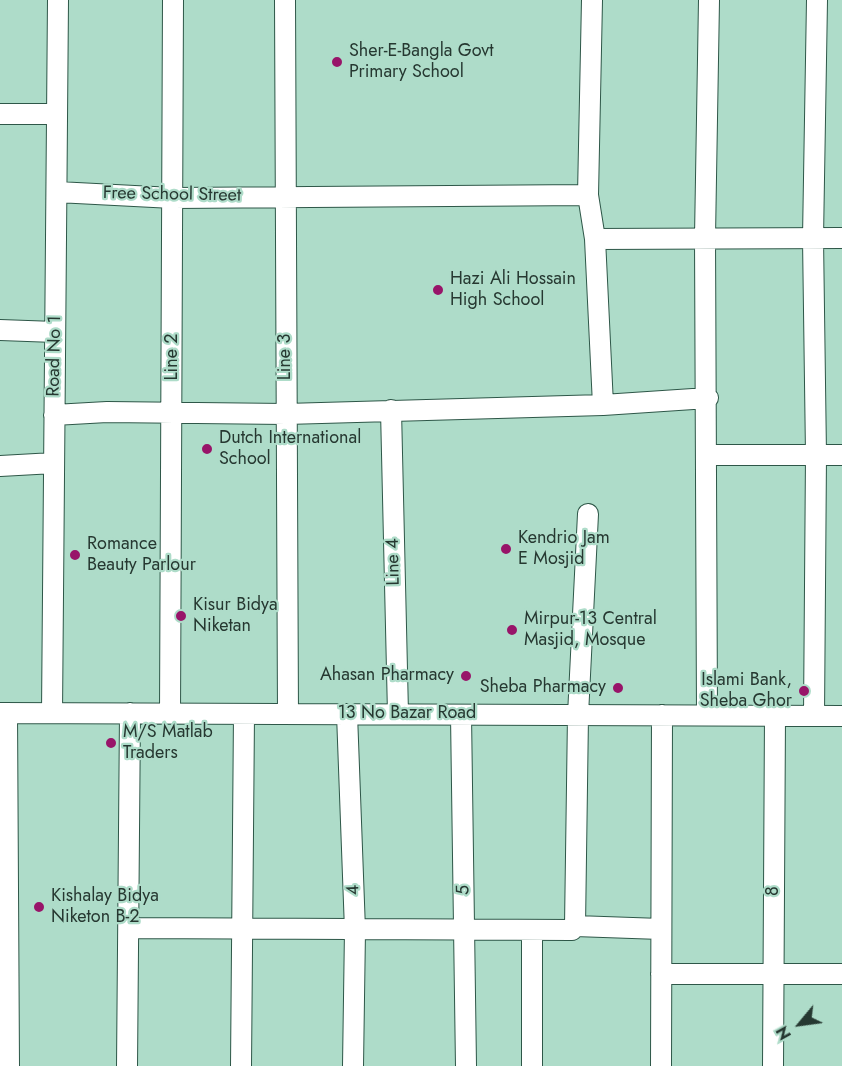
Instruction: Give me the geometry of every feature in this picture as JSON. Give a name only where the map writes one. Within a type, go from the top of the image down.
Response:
[{"type":"street","name":"Road No 1","points":[[52,713],[58,0]]},
{"type":"street","name":"Line 2","points":[[170,713],[173,0]]},
{"type":"street","name":"Line 3","points":[[285,0],[286,414],[289,433],[288,714]]},
{"type":"street","points":[[592,0],[588,195],[595,239],[603,405]]},
{"type":"street","points":[[707,716],[708,398],[705,237],[709,0]]},
{"type":"street","points":[[814,716],[816,455],[813,238],[817,0]]},
{"type":"street","points":[[0,114],[57,114]]},
{"type":"street","name":"Free School Street","points":[[57,192],[173,198],[588,195]]},
{"type":"street","points":[[595,239],[842,238]]},
{"type":"street","points":[[0,330],[55,332]]},
{"type":"street","points":[[54,415],[107,412],[286,414],[603,405],[708,398]]},
{"type":"street","name":"Line 4","points":[[391,410],[398,714]]},
{"type":"street","points":[[707,455],[842,455]]},
{"type":"street","points":[[0,466],[54,463]]},
{"type":"street","points":[[129,928],[572,930],[575,926],[578,715],[588,514]]},
{"type":"street","points":[[4,713],[9,1066]]},
{"type":"street","name":"13 No Bazar Road","points":[[4,713],[842,716]]},
{"type":"street","points":[[127,1066],[130,713]]},
{"type":"street","points":[[241,1066],[244,714]]},
{"type":"street","name":"4","points":[[347,714],[355,930],[353,1066]]},
{"type":"street","name":"5","points":[[461,714],[466,1066]]},
{"type":"street","points":[[661,1066],[662,715]]},
{"type":"street","name":"8","points":[[773,1066],[775,716]]},
{"type":"street","points":[[575,926],[662,929]]},
{"type":"street","points":[[532,930],[532,1066]]},
{"type":"street","points":[[661,974],[842,974]]},
{"type":"place","name":"Sher-E-Bangla Govt Primary School","points":[[337,62]]},
{"type":"place","name":"Hazi Ali Hossain High School","points":[[438,290]]},
{"type":"place","name":"Dutch International School","points":[[207,449]]},
{"type":"place","name":"Kendrio Jam E Mosjid","points":[[506,549]]},
{"type":"place","name":"Romance Beauty Parlour","points":[[75,555]]},
{"type":"place","name":"Kisur Bidya Niketan","points":[[181,616]]},
{"type":"place","name":"Mirpur-13 Central Masjid, Mosque","points":[[512,630]]},
{"type":"place","name":"Ahasan Pharmacy","points":[[466,676]]},
{"type":"place","name":"Sheba Pharmacy","points":[[618,688]]},
{"type":"place","name":"Islami Bank, Sheba Ghor","points":[[804,691]]},
{"type":"place","name":"M/S Matlab Traders","points":[[111,743]]},
{"type":"place","name":"Kishalay Bidya Niketon B-2","points":[[39,907]]}]
